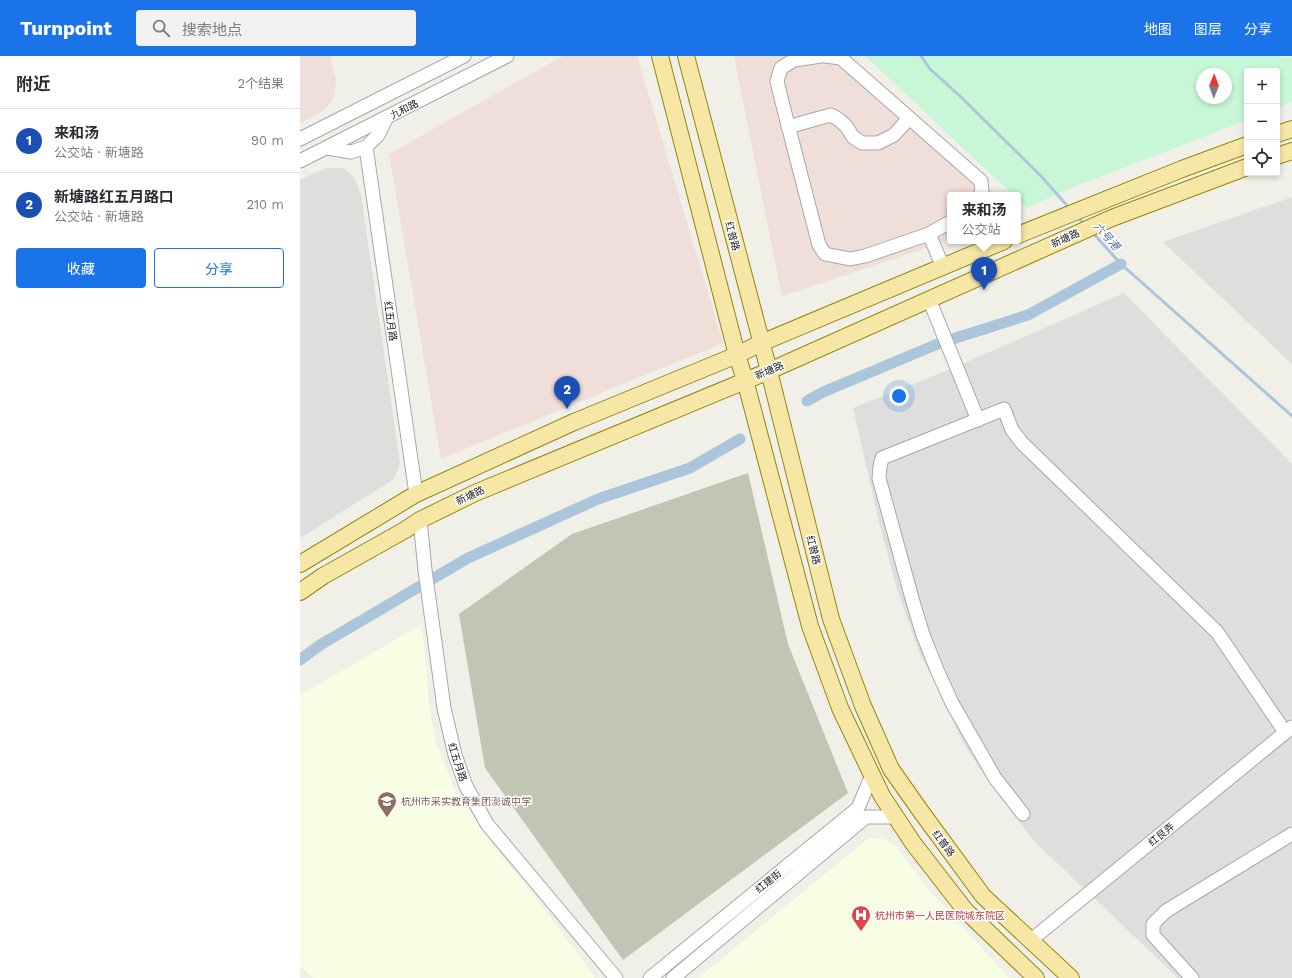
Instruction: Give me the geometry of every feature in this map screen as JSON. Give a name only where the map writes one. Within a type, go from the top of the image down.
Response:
[{"type":"main road","points":[[660,56],[737,355],[745,380],[810,626],[840,708],[882,796],[913,843],[965,910],[1036,978]]},
{"type":"main road","name":"红普路","points":[[686,56],[769,371],[831,619],[863,706],[891,768],[983,896],[1071,978]]},
{"type":"main road","points":[[1280,133],[1292,129]]},
{"type":"main road","name":"新塘路","points":[[1021,234],[1182,169],[1244,146]]},
{"type":"main road","points":[[1280,155],[1292,151]]},
{"type":"main road","name":"新塘路","points":[[300,592],[323,576],[420,520],[475,493],[769,371],[1112,218],[1244,168]]},
{"type":"main road","points":[[300,564],[416,494],[574,422],[737,355],[761,343],[997,244]]},
{"type":"street","name":"九和路","points":[[300,139],[464,56]]},
{"type":"street","name":"九和路","points":[[300,161],[507,56]]},
{"type":"street","points":[[821,56],[794,60],[781,68],[777,81],[819,245],[825,254],[850,259],[929,234],[947,224]]},
{"type":"street","points":[[825,56],[841,58],[981,181],[982,192]]},
{"type":"street","points":[[788,127],[831,115],[846,126],[852,137],[862,143],[878,142],[894,135],[909,118]]},
{"type":"street","points":[[326,148],[351,152],[366,147],[378,135],[387,117]]},
{"type":"street","name":"红五月路","points":[[366,147],[416,494]]},
{"type":"street","points":[[929,234],[942,267]]},
{"type":"street","points":[[929,299],[978,420]]},
{"type":"street","points":[[1023,814],[995,778],[952,703],[937,670],[923,635],[913,602],[879,478],[882,458],[1004,409],[1012,430],[1022,443],[1217,632],[1289,729]]},
{"type":"street","name":"红五月路","points":[[420,520],[428,594],[444,708],[455,755],[466,786],[487,824],[616,978]]},
{"type":"street","name":"红艮弄","points":[[1030,941],[1289,729]]},
{"type":"street","name":"红建街","points":[[650,978],[858,808],[872,775]]},
{"type":"street","name":"红建街","points":[[673,978],[866,818],[895,817]]},
{"type":"street","points":[[1192,978],[1153,935],[1153,924],[1166,911],[1292,834]]},
{"type":"shaded area","points":[[300,56],[330,56],[336,80],[334,98],[323,111],[300,123]]},
{"type":"shaded area","points":[[563,56],[637,56],[723,343],[441,459],[389,154]]},
{"type":"shaded area","points":[[734,56],[825,56],[851,60],[993,192],[947,192],[947,241],[782,296]]},
{"type":"shaded area","points":[[326,168],[343,168],[354,177],[361,195],[400,463],[394,479],[300,538],[300,180]]},
{"type":"shaded area","points":[[1292,197],[1292,364],[1163,242]]},
{"type":"shaded area","points":[[1124,293],[1292,464],[1292,978],[1178,978],[1035,842],[995,791],[963,743],[940,691],[919,652],[897,589],[879,522],[853,408],[958,366]]},
{"type":"shaded area","points":[[748,473],[788,644],[848,793],[623,960],[485,768],[459,614],[572,534]]},
{"type":"shaded area","name":"杭州市采实教育集团澎诚中学","points":[[421,625],[426,660],[429,707],[436,742],[454,788],[494,847],[527,886],[594,978],[313,978],[300,966],[300,695]]},
{"type":"shaded area","name":"杭州市第一人民医院城东院区","points":[[869,838],[884,839],[896,846],[927,888],[1009,978],[698,978]]},
{"type":"green space","points":[[865,56],[1278,56],[1292,58],[1292,102],[1280,107],[1280,68],[1244,68],[1244,121],[1066,190],[1027,208],[1021,203],[1021,192],[1010,192]]},
{"type":"waterway","name":"六号港","points":[[921,56],[930,69],[961,97],[1041,176],[1070,209]]},
{"type":"waterway","name":"六号港","points":[[1077,216],[1085,225]]},
{"type":"waterway","name":"六号港","points":[[1092,232],[1121,264],[1292,416]]},
{"type":"waterway","points":[[807,401],[823,392],[940,343],[1028,315],[1121,264]]},
{"type":"waterway","points":[[300,660],[320,645],[468,558],[598,499],[690,468],[740,439]]},
{"type":"place","name":"来和汤","points":[[984,290]]},
{"type":"place","name":"新塘路红五月路口","points":[[567,409]]},
{"type":"place","name":"杭州市采实教育集团澎诚中学","points":[[387,818]]},
{"type":"place","name":"杭州市第一人民医院城东院区","points":[[861,932]]}]
